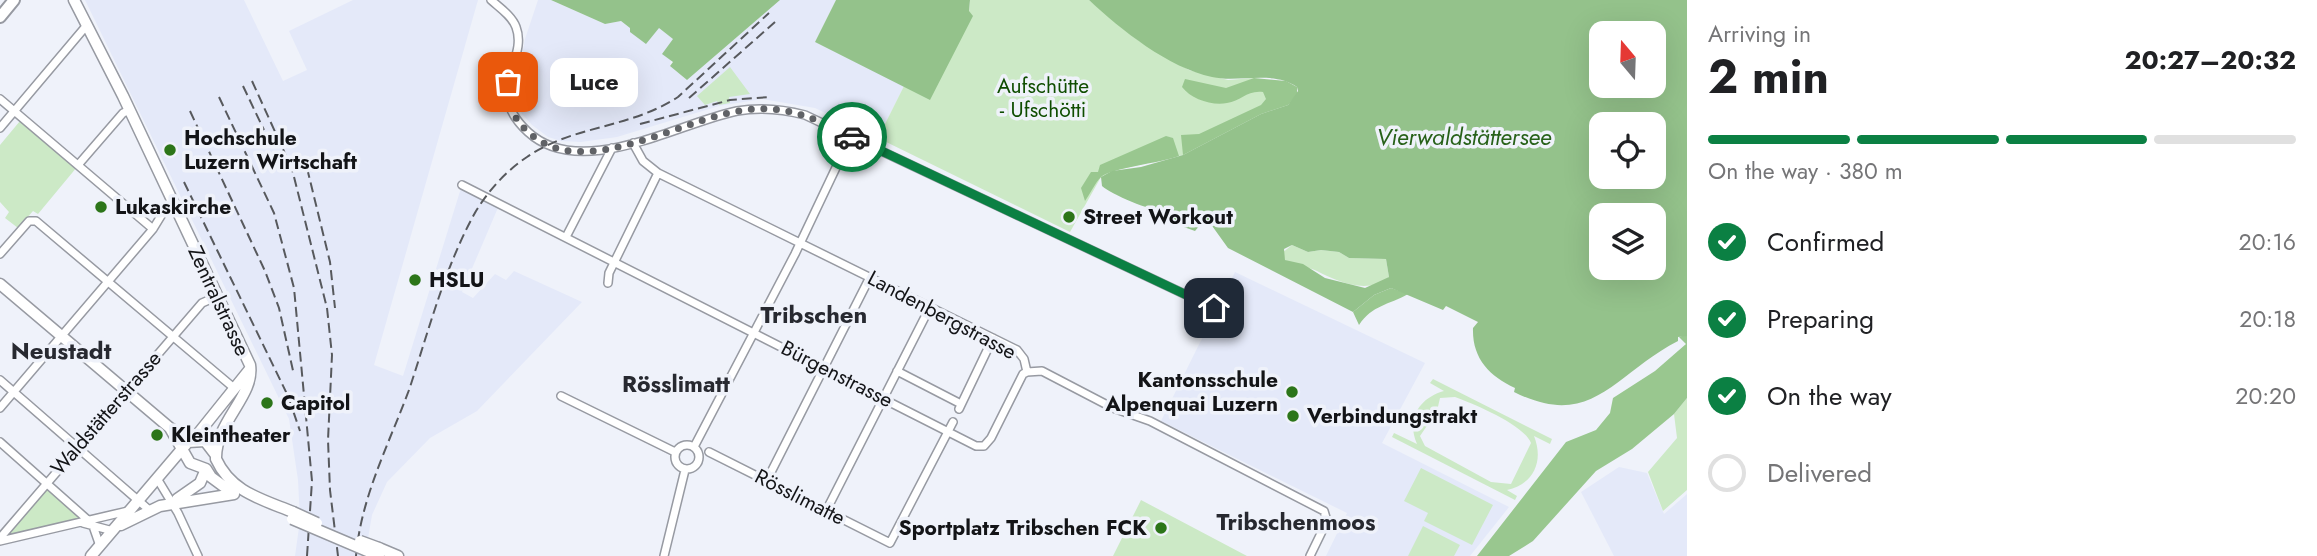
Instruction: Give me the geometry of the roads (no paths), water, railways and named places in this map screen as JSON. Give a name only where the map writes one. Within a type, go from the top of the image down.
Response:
[{"type":"main road","points":[[0,17],[14,0]]},
{"type":"main road","name":"Zentralstrasse","points":[[74,0],[130,110],[250,369]]},
{"type":"main road","name":"Zentralstrasse","points":[[79,0],[115,81]]},
{"type":"main road","points":[[0,284],[189,443],[205,441],[234,486],[379,553],[398,556]]},
{"type":"main road","points":[[91,556],[250,369]]},
{"type":"main road","points":[[171,503],[205,477],[206,469],[215,456],[223,425],[252,378],[250,369]]},
{"type":"main road","points":[[189,443],[190,463],[206,469],[211,477],[234,494],[292,515]]},
{"type":"main road","points":[[113,530],[148,509],[234,494]]},
{"type":"street","points":[[491,0],[516,27],[518,41],[507,93],[518,121],[537,139],[556,148],[612,148],[719,116],[756,109],[805,115],[1214,308]]},
{"type":"street","points":[[0,128],[86,25]]},
{"type":"street","points":[[0,99],[153,229]]},
{"type":"street","points":[[78,165],[123,113],[130,110]]},
{"type":"street","points":[[694,447],[801,242],[851,136]]},
{"type":"street","name":"Landenbergstrasse","points":[[633,143],[643,161],[658,173],[1017,350],[1024,359],[1027,372],[1042,371],[1113,408],[1150,421],[1327,514],[1327,521],[1310,556]]},
{"type":"street","points":[[566,237],[612,148]]},
{"type":"street","points":[[608,283],[615,261],[658,173]]},
{"type":"street","name":"Bürgenstrasse","points":[[463,185],[976,446],[984,446],[1027,372]]},
{"type":"street","points":[[0,408],[153,229],[164,211],[174,204]]},
{"type":"street","points":[[0,254],[32,220],[234,388]]},
{"type":"street","points":[[767,480],[870,277]]},
{"type":"street","name":"Waldstätterstrasse","points":[[0,539],[205,300],[218,296]]},
{"type":"street","points":[[826,511],[930,307]]},
{"type":"street","points":[[897,371],[960,407],[993,338]]},
{"type":"street","points":[[0,380],[148,509]]},
{"type":"street","points":[[561,396],[675,453]]},
{"type":"street","points":[[948,431],[953,422]]},
{"type":"street","name":"Rösslimatte","points":[[709,452],[890,542],[948,431]]},
{"type":"street","points":[[0,442],[47,482],[88,523],[100,546]]},
{"type":"street","points":[[664,556],[685,470],[698,463],[699,454],[694,447],[684,445],[675,453]]},
{"type":"street","points":[[675,453],[676,463],[685,470]]},
{"type":"street","points":[[158,480],[198,556]]},
{"type":"street","points":[[0,539],[88,523],[129,511]]},
{"type":"street","points":[[88,523],[113,530]]},
{"type":"water","points":[[551,0],[780,0],[687,80],[670,66],[673,62],[662,54],[673,39],[659,28],[646,44],[621,21],[605,24]]},
{"type":"water","points":[[836,0],[970,0],[969,11],[973,16],[930,100],[815,42]]},
{"type":"water","name":"Vierwaldstättersee","points":[[1089,0],[1687,0],[1687,336],[1678,337],[1678,341],[1601,394],[1583,402],[1564,405],[1541,402],[1514,392],[1515,388],[1490,372],[1475,348],[1473,328],[1478,322],[1446,306],[1443,310],[1391,288],[1374,295],[1353,312],[1228,248],[1210,223],[1201,224],[1195,231],[1181,226],[1167,211],[1144,206],[1115,194],[1102,186],[1101,177],[1112,171],[1141,167],[1183,155],[1261,114],[1288,105],[1298,91],[1297,87],[1278,79],[1222,78],[1196,72],[1163,57]],"holes":[[[1292,245],[1308,252],[1321,250],[1339,252],[1349,258],[1386,259],[1389,277],[1365,288],[1325,278],[1303,264],[1285,260],[1284,249]]]},
{"type":"railway","points":[[356,556],[370,492],[409,390],[446,276],[465,232],[487,196],[512,168],[545,147],[582,132],[640,115],[678,97],[769,13]]},
{"type":"railway","points":[[689,98],[775,22]]},
{"type":"railway","points":[[252,81],[292,169],[327,308],[332,355],[328,440],[330,490],[338,556]]},
{"type":"railway","points":[[243,86],[264,130]]},
{"type":"railway","points":[[219,97],[274,213],[294,288],[312,481],[307,556]]},
{"type":"railway","points":[[640,124],[730,100],[769,97]]},
{"type":"railway","points":[[190,111],[265,271],[279,308],[294,375]]},
{"type":"railway","points":[[307,168],[330,262],[335,308]]},
{"type":"railway","points":[[184,182],[288,396],[300,431]]},
{"type":"place","name":"Luce","points":[[508,82]]},
{"type":"place","name":"Hochschule Luzern Wirtschaft","points":[[170,150]]},
{"type":"place","name":"Lukaskirche","points":[[101,207]]},
{"type":"place","name":"Street Workout","points":[[1069,217]]},
{"type":"place","name":"HSLU","points":[[415,280]]},
{"type":"place","name":"Kantonsschule Alpenquai Luzern","points":[[1292,392]]},
{"type":"place","name":"Capitol","points":[[267,403]]},
{"type":"place","name":"Verbindungstrakt","points":[[1293,416]]},
{"type":"place","name":"Kleintheater","points":[[157,435]]},
{"type":"place","name":"Sportplatz Tribschen FCK","points":[[1161,528]]},
{"type":"district","name":"Tribschen","points":[[814,315]]},
{"type":"district","name":"Neustadt","points":[[61,351]]},
{"type":"district","name":"Rösslimatt","points":[[676,384]]},
{"type":"district","name":"Tribschenmoos","points":[[1296,522]]},
{"type":"park label","name":"Aufschütte - Ufschötti","points":[[1043,98]]}]
